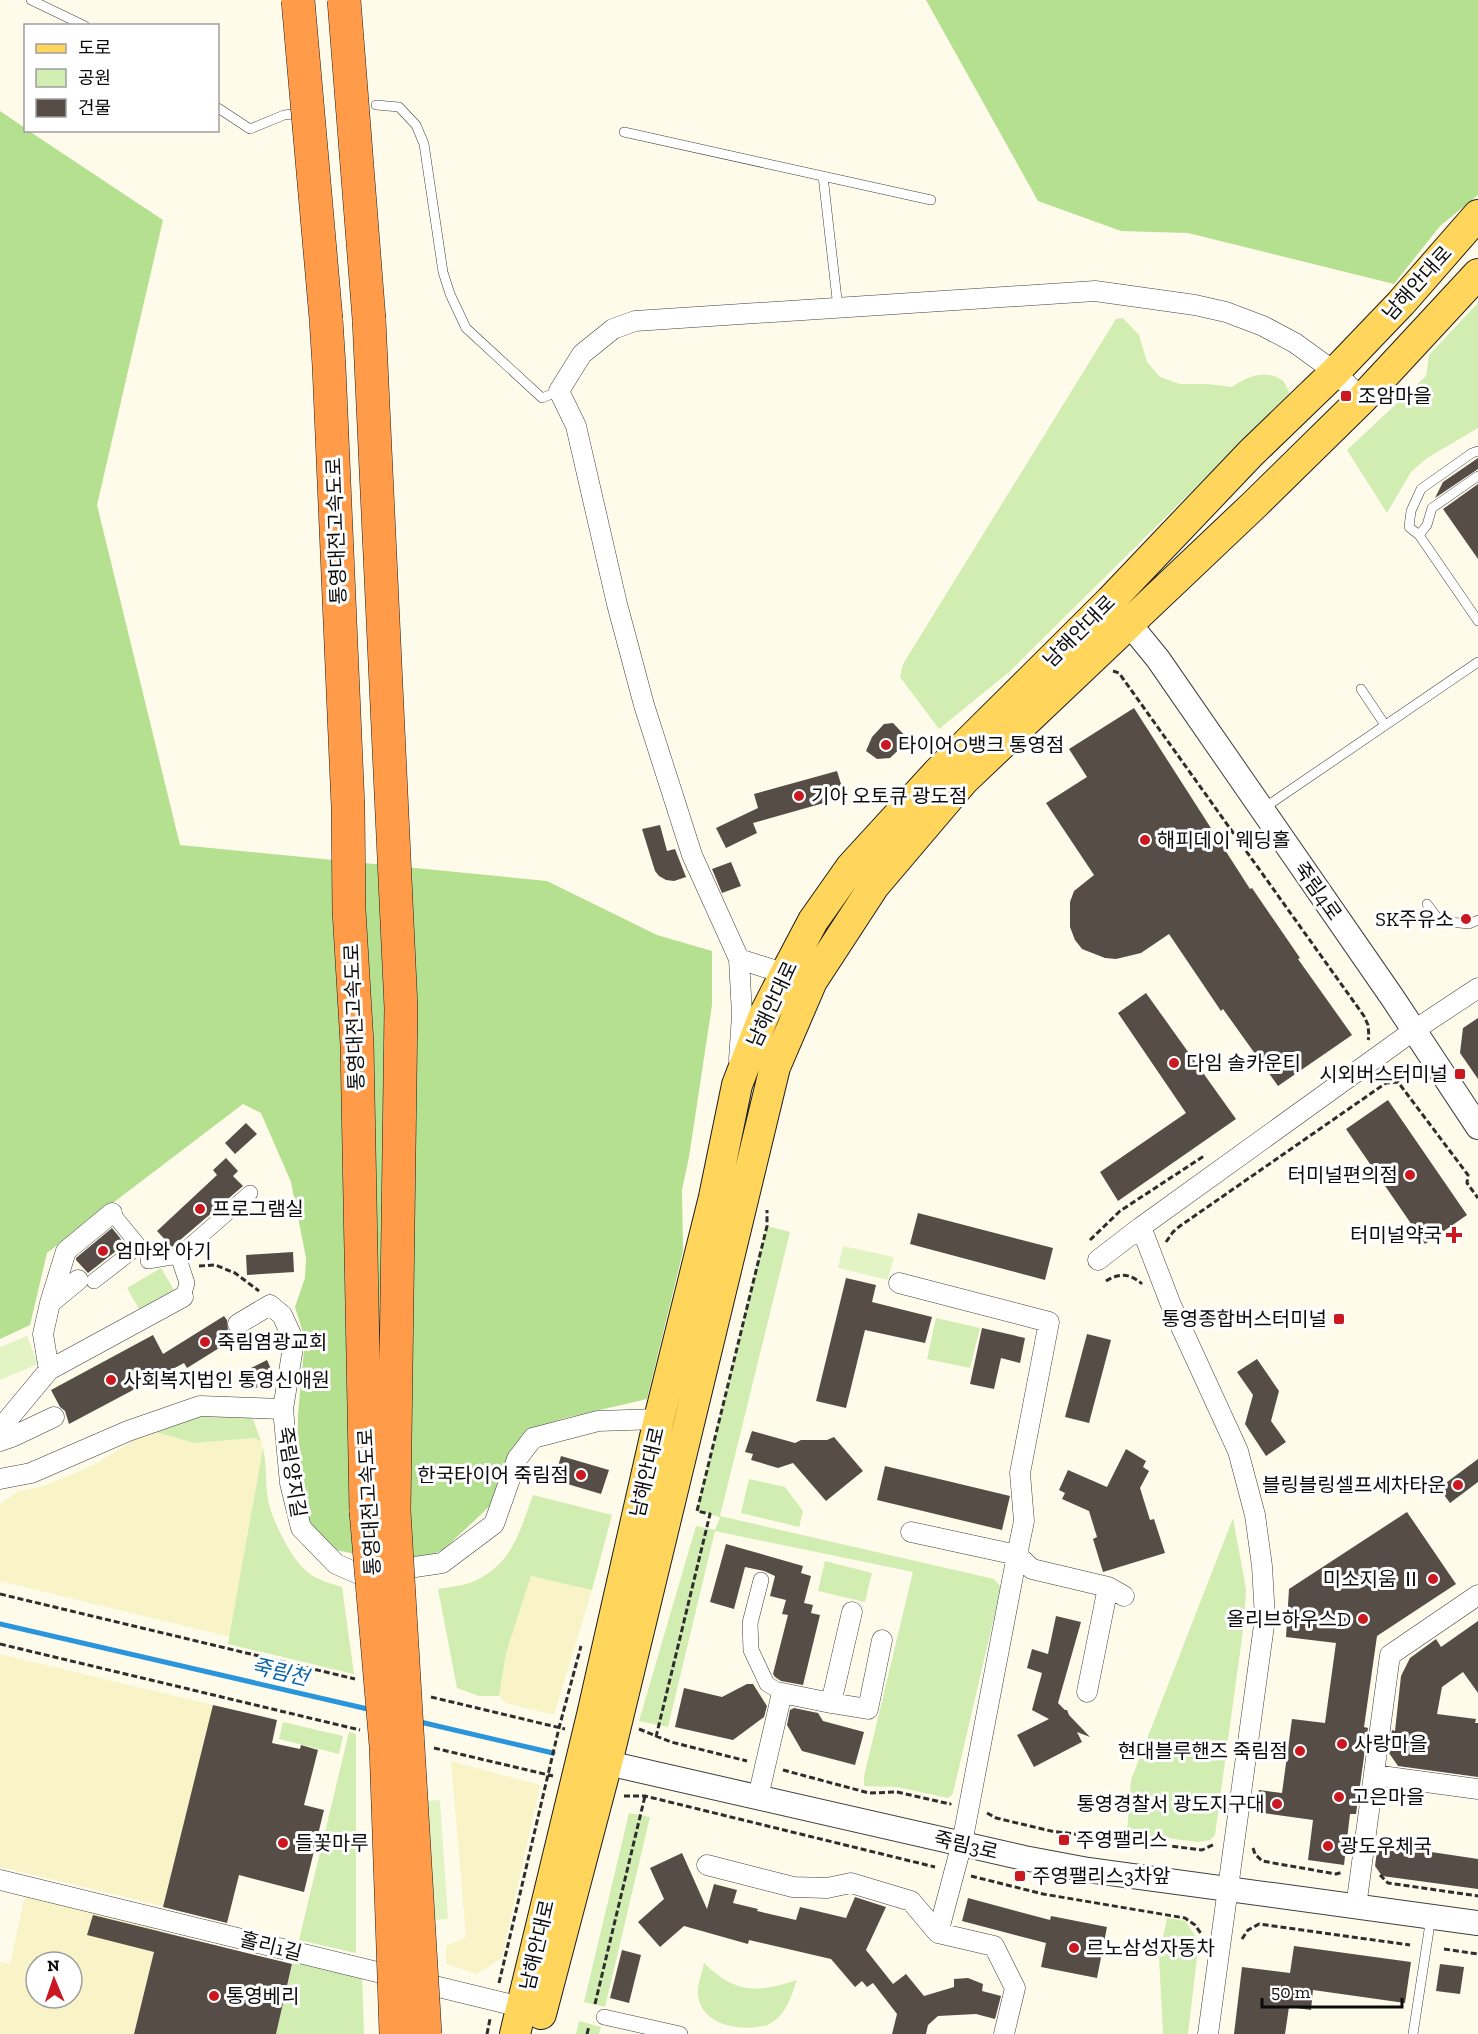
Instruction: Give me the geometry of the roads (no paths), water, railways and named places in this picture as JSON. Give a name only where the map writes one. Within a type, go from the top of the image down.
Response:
[{"type":"highway","name":"통영대전고속도로","points":[[298,0],[326,319],[330,390],[348,807],[350,910],[380,1511],[396,2034]]},
{"type":"highway","name":"통영대전고속도로","points":[[344,0],[369,319],[401,1008],[380,1511],[425,2034]]},
{"type":"main road","name":"남해안대로","points":[[576,1756],[775,1067],[813,921],[851,867],[938,772],[1110,601],[1251,453],[1335,372],[1401,303],[1478,215]]},
{"type":"main road","name":"남해안대로","points":[[528,2022],[576,1756],[714,1197],[737,1085],[764,1015],[798,978],[964,780],[1254,505],[1362,399],[1478,274]]},
{"type":"street","points":[[737,1085],[742,1015],[739,959],[692,855],[644,705],[617,604],[576,426],[559,391],[582,354],[613,329],[635,321],[1095,291],[1167,300],[1226,312],[1279,334],[1335,372],[1362,399]]},
{"type":"street","name":"죽림4로","points":[[1110,601],[1158,659],[1478,1127]]},
{"type":"street","points":[[739,959],[798,978]]},
{"type":"street","points":[[1098,1260],[1413,1031],[1478,988]]},
{"type":"street","points":[[148,1261],[180,1262],[250,1193]]},
{"type":"street","points":[[49,1370],[43,1334],[50,1303],[66,1251],[112,1213],[139,1246],[50,1303]]},
{"type":"street","points":[[1141,1227],[1171,1305],[1238,1451],[1255,1515],[1261,1556],[1265,1618],[1208,2034]]},
{"type":"street","points":[[0,1429],[49,1370],[183,1297],[187,1283],[180,1262]]},
{"type":"street","points":[[898,1283],[1049,1322],[1020,1473],[1024,1521],[962,1843],[938,1933]]},
{"type":"street","points":[[238,1324],[270,1305],[282,1315],[294,1341],[283,1409]]},
{"type":"street","name":"죽림양지길","points":[[0,1479],[31,1473],[128,1431],[200,1406],[283,1409],[290,1483],[301,1528],[336,1564],[361,1575],[442,1563],[494,1524],[518,1459],[533,1438],[598,1421],[659,1419]]},
{"type":"street","points":[[0,1441],[14,1437],[54,1417]]},
{"type":"street","points":[[911,1532],[1017,1555],[1032,1569],[1116,1591],[1087,1692]]},
{"type":"street","points":[[761,1580],[750,1623],[751,1650],[766,1684],[782,1693],[868,1709],[882,1640]]},
{"type":"street","points":[[1356,1907],[1390,1655],[1478,1595]]},
{"type":"street","points":[[831,1703],[852,1612]]},
{"type":"street","points":[[758,1797],[782,1693]]},
{"type":"street","name":"죽림3로","points":[[576,1756],[1024,1858],[1088,1870],[1478,1923]]},
{"type":"street","points":[[1374,1775],[1478,1789]]},
{"type":"street","points":[[707,1865],[793,1887],[827,1888],[851,1883],[911,1901],[938,1933],[994,1946],[1015,1988],[1004,2034]]},
{"type":"street","name":"홀리1길","points":[[0,1880],[528,2022]]},
{"type":"street","points":[[600,2011],[680,2034]]},
{"type":"lane","points":[[31,0],[81,24]]},
{"type":"lane","points":[[376,105],[399,107],[416,125],[424,144],[443,272],[450,294],[466,328],[542,398],[559,391]]},
{"type":"lane","points":[[219,109],[250,129],[284,115],[307,112]]},
{"type":"lane","points":[[624,132],[931,200]]},
{"type":"lane","points":[[823,176],[838,308]]},
{"type":"lane","points":[[1478,451],[1421,489],[1411,511],[1409,527],[1419,535],[1478,621]]},
{"type":"lane","points":[[1419,535],[1427,525],[1432,508],[1478,476]]},
{"type":"lane","points":[[1262,809],[1478,662]]},
{"type":"lane","points":[[1360,688],[1385,725]]},
{"type":"lane","points":[[1427,904],[1440,921],[1469,924],[1478,921]]},
{"type":"lane","points":[[1413,2034],[1431,1917]]},
{"type":"waterway","name":"죽림천","points":[[0,1624],[372,1710]]},
{"type":"waterway","name":"죽림천","points":[[416,1721],[553,1753]]},
{"type":"place","name":"조암마을","points":[[1346,396]]},
{"type":"place","name":"타이어O뱅크 통영점","points":[[886,745]]},
{"type":"place","name":"기아 오토큐 광도점","points":[[799,796]]},
{"type":"place","name":"해피데이 웨딩홀","points":[[1145,840]]},
{"type":"place","name":"SK주유소","points":[[1466,919]]},
{"type":"place","name":"다임 솔카운티","points":[[1174,1063]]},
{"type":"place","name":"시외버스터미널","points":[[1460,1074]]},
{"type":"place","name":"터미널편의점","points":[[1410,1175]]},
{"type":"place","name":"프로그램실","points":[[200,1209]]},
{"type":"place","name":"터미널약국","points":[[1454,1235]]},
{"type":"place","name":"엄마와 아기","points":[[103,1251]]},
{"type":"place","name":"통영종합버스터미널","points":[[1339,1319]]},
{"type":"place","name":"죽림염광교회","points":[[205,1342]]},
{"type":"place","name":"사회복지법인 통영신애원","points":[[111,1380]]},
{"type":"place","name":"한국타이어 죽림점","points":[[581,1475]]},
{"type":"place","name":"블링블링셀프세차타운","points":[[1458,1485]]},
{"type":"place","name":"미소지움 Ⅱ","points":[[1433,1579]]},
{"type":"place","name":"올리브하우스D","points":[[1363,1619]]},
{"type":"place","name":"사랑마을","points":[[1342,1744]]},
{"type":"place","name":"현대블루핸즈 죽림점","points":[[1300,1751]]},
{"type":"place","name":"고은마을","points":[[1339,1797]]},
{"type":"place","name":"통영경찰서 광도지구대","points":[[1277,1804]]},
{"type":"place","name":"주영팰리스","points":[[1064,1840]]},
{"type":"place","name":"들꽃마루","points":[[283,1843]]},
{"type":"place","name":"광도우체국","points":[[1328,1846]]},
{"type":"place","name":"주영팰리스3차앞","points":[[1020,1876]]},
{"type":"place","name":"르노삼성자동차","points":[[1074,1948]]},
{"type":"place","name":"통영베리","points":[[214,1996]]}]
